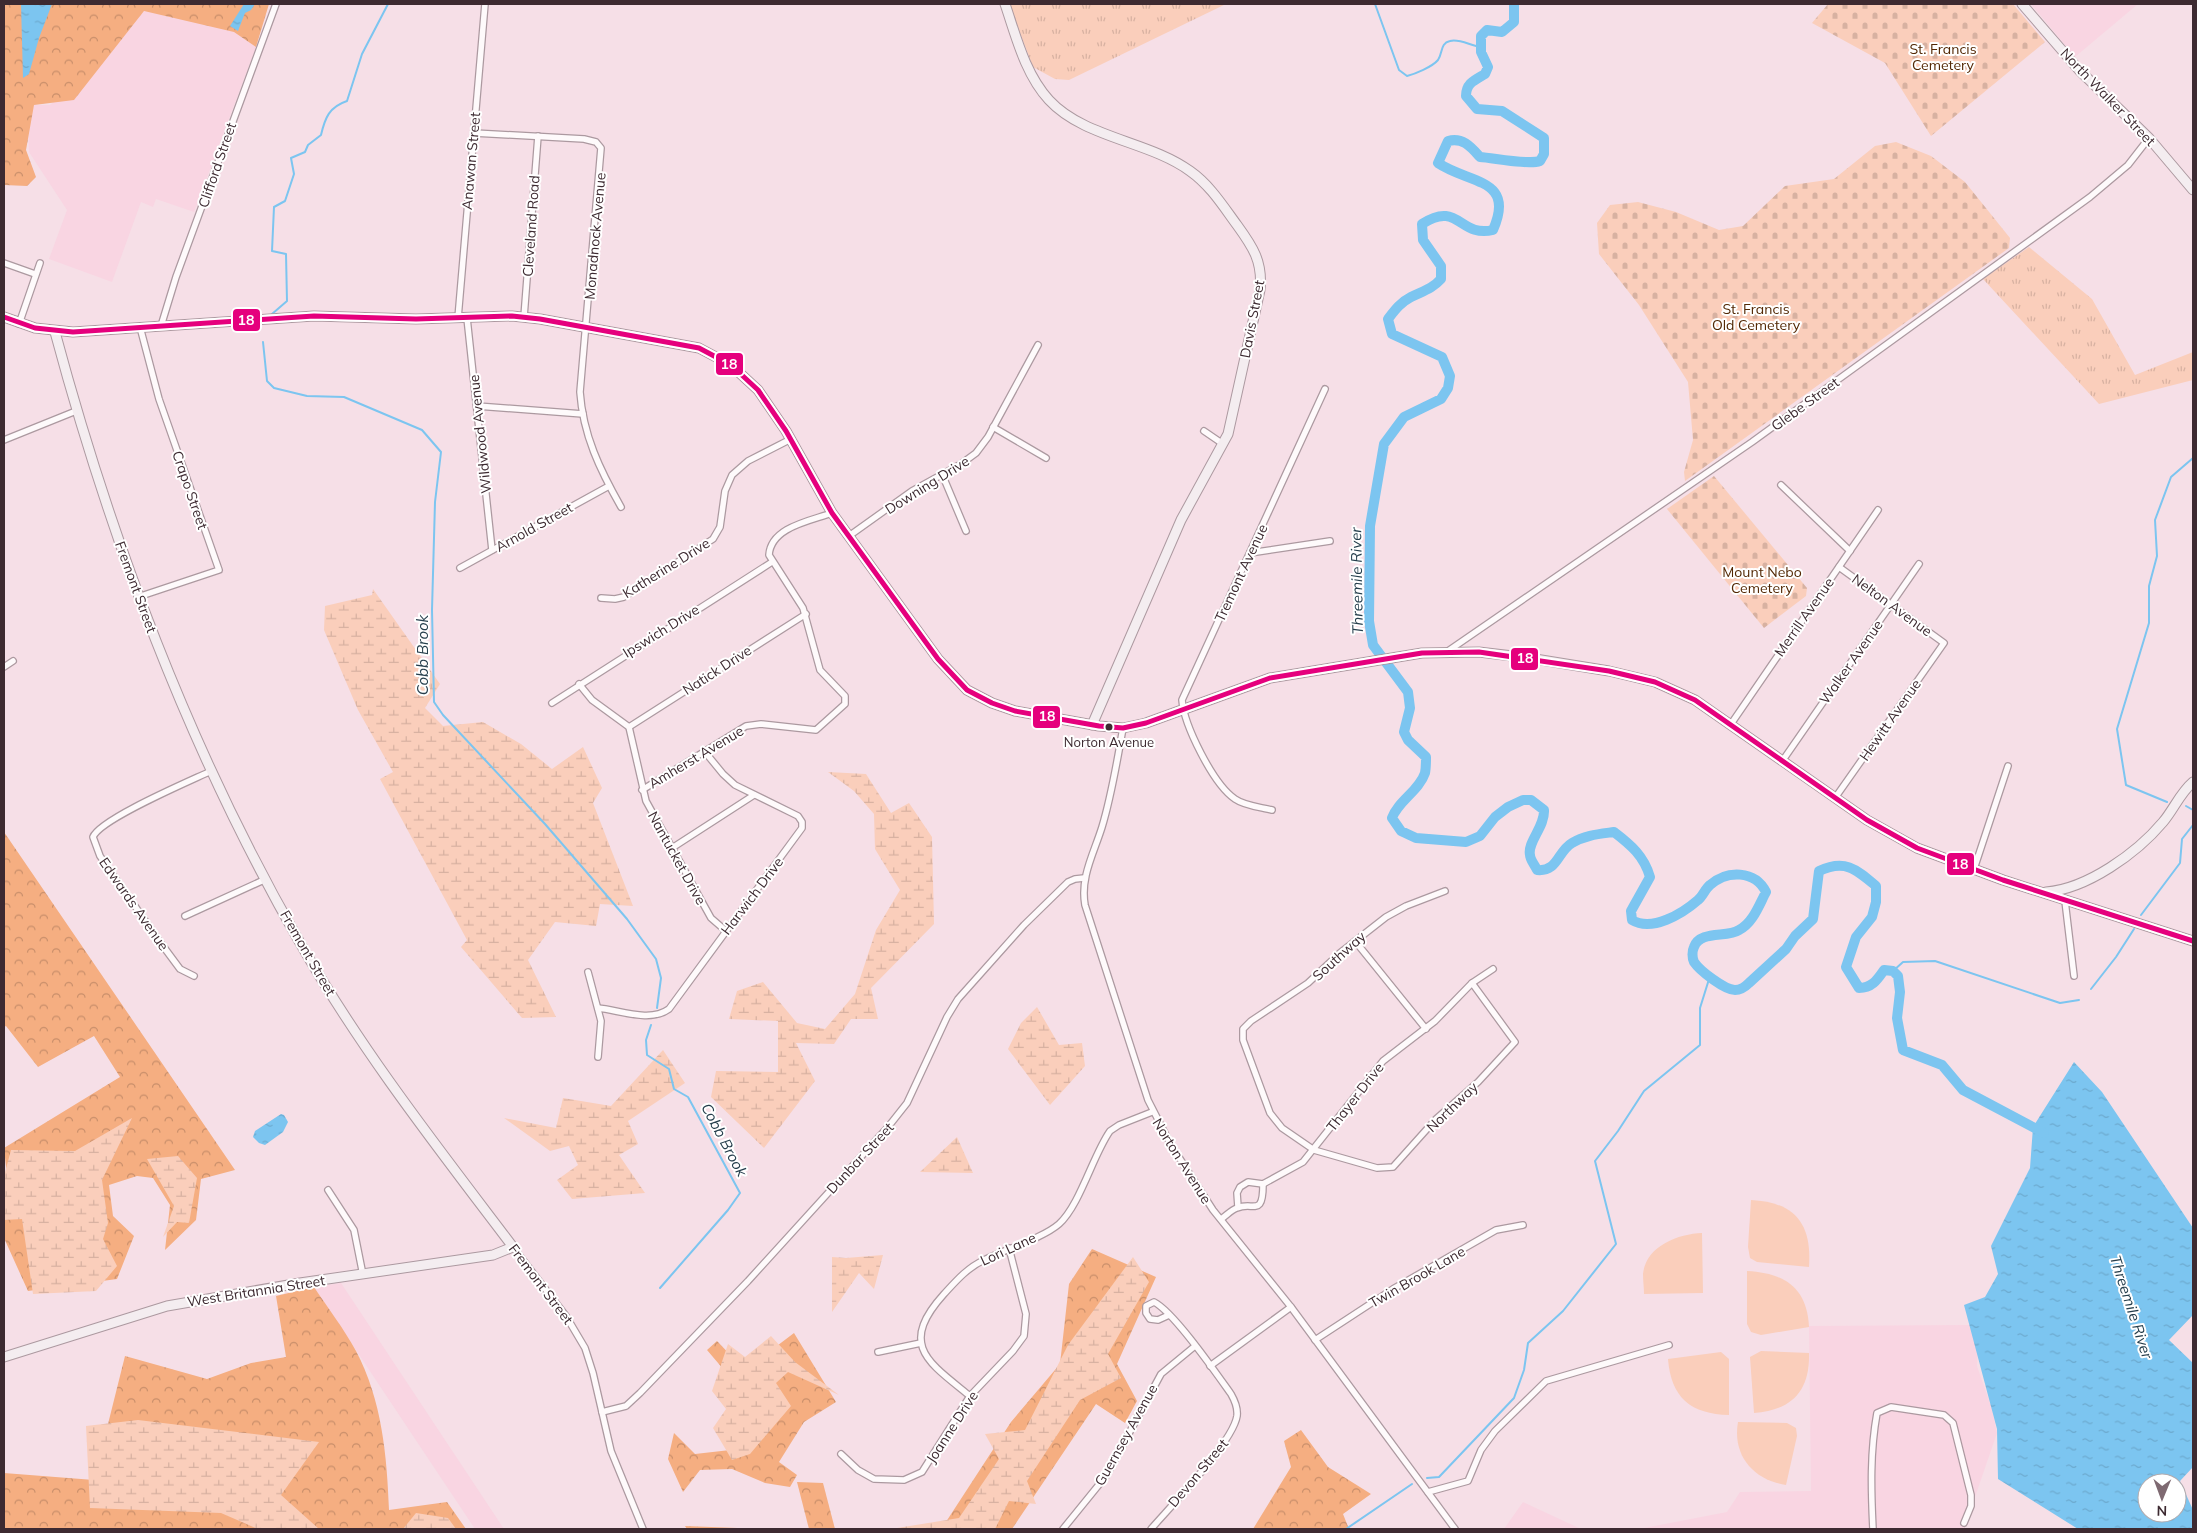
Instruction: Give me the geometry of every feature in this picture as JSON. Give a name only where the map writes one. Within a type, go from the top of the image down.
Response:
[{"type":"main road","name":"Davis Street","points":[[1005,4],[1034,79],[1049,100],[1066,114],[1093,128],[1156,153],[1190,171],[1212,190],[1254,249],[1261,268],[1260,290],[1233,417],[1223,444],[1182,520],[1092,725]]},
{"type":"main road","name":"North Walker Street","points":[[2022,4],[2079,70],[2149,138],[2193,190]]},
{"type":"main road","points":[[4,317],[19,324],[55,332],[322,316],[524,317],[687,345],[716,355],[737,369],[758,390],[791,438],[832,513],[938,659],[967,690],[986,701],[1015,710],[1092,725],[1123,728],[1146,723],[1264,679],[1400,656],[1447,652],[1476,652],[1584,666],[1644,679],[1684,694],[1904,842],[2041,893],[2193,940]]},
{"type":"main road","name":"Fremont Street","points":[[55,332],[76,411],[138,597],[211,771],[239,832],[330,993],[402,1102],[513,1247]]},
{"type":"main road","points":[[2041,893],[2060,891],[2078,885],[2129,854],[2160,826],[2193,782]]},
{"type":"main road","name":"West Britannia Street","points":[[5,1354],[167,1306],[300,1283],[498,1254],[513,1247]]},
{"type":"street","name":"Clifford Street","points":[[161,326],[176,277],[276,4]]},
{"type":"street","name":"Anawan Street","points":[[458,318],[485,4]]},
{"type":"street","points":[[474,133],[538,136]]},
{"type":"street","name":"Monadnock Avenue","points":[[538,136],[587,139],[600,145],[602,156],[587,328],[580,374],[583,414],[593,454],[621,507]]},
{"type":"street","name":"Cleveland Road","points":[[524,317],[538,136]]},
{"type":"street","name":"Glebe Street","points":[[1447,652],[1752,442],[2090,197],[2128,165],[2149,138]]},
{"type":"street","points":[[4,263],[35,274]]},
{"type":"street","points":[[19,324],[40,263]]},
{"type":"street","name":"Wildwood Avenue","points":[[468,318],[492,550]]},
{"type":"street","name":"Crapo Street","points":[[138,597],[219,570],[159,399],[140,327]]},
{"type":"street","name":"Downing Drive","points":[[849,536],[912,491],[976,453],[993,427],[1038,344]]},
{"type":"street","name":"Tremont Avenue","points":[[1184,709],[1183,696],[1326,389]]},
{"type":"street","points":[[477,406],[583,414]]},
{"type":"street","points":[[4,440],[76,411]]},
{"type":"street","points":[[993,427],[1046,458]]},
{"type":"street","points":[[1204,431],[1223,444]]},
{"type":"street","name":"Katherine Drive","points":[[601,598],[624,597],[710,542],[720,527],[725,491],[732,476],[743,464],[791,438]]},
{"type":"street","points":[[942,474],[966,532]]},
{"type":"street","points":[[1781,485],[1850,551]]},
{"type":"street","name":"Arnold Street","points":[[460,568],[609,486]]},
{"type":"street","name":"Merrill Avenue","points":[[1731,724],[1878,510]]},
{"type":"street","points":[[772,562],[770,548],[777,536],[832,513]]},
{"type":"street","points":[[1250,553],[1330,541]]},
{"type":"street","name":"Amherst Avenue","points":[[642,790],[753,724],[807,730],[818,729],[845,704],[846,697],[826,677],[818,665],[806,614],[772,562]]},
{"type":"street","name":"Ipswich Drive","points":[[552,702],[772,562]]},
{"type":"street","name":"Walker Avenue","points":[[1783,760],[1919,564]]},
{"type":"street","name":"Nelton Avenue","points":[[1839,567],[1944,643]]},
{"type":"street","name":"Natick Drive","points":[[629,727],[806,614]]},
{"type":"street","name":"Hewitt Avenue","points":[[1836,798],[1944,643]]},
{"type":"street","points":[[4,667],[13,661]]},
{"type":"street","points":[[579,684],[592,700],[629,727]]},
{"type":"street","points":[[1184,709],[1203,757],[1230,795],[1245,803],[1272,810]]},
{"type":"street","name":"Nantucket Drive","points":[[629,727],[642,790],[647,804],[711,918],[726,931]]},
{"type":"street","name":"Norton Avenue","points":[[1123,728],[1102,827],[1084,878],[1085,905],[1152,1112],[1181,1162],[1220,1220],[1291,1307],[1455,1529]]},
{"type":"street","name":"Harwich Drive","points":[[598,1008],[650,1016],[666,1011],[803,826],[798,816],[730,782],[705,752]]},
{"type":"street","points":[[1974,869],[2008,766]]},
{"type":"street","name":"Edwards Avenue","points":[[194,976],[180,969],[160,942],[100,856],[93,837],[102,827],[152,798],[211,771]]},
{"type":"street","points":[[672,848],[754,795]]},
{"type":"street","name":"Dunbar Street","points":[[602,1412],[622,1408],[640,1394],[748,1281],[888,1128],[907,1103],[946,1017],[966,988],[1024,925],[1068,882],[1084,878]]},
{"type":"street","points":[[185,916],[266,879]]},
{"type":"street","name":"Southway","points":[[1314,1150],[1282,1128],[1273,1118],[1242,1034],[1251,1021],[1308,983],[1355,941],[1396,911],[1445,891]]},
{"type":"street","points":[[2065,901],[2074,976]]},
{"type":"street","points":[[1355,941],[1426,1029]]},
{"type":"street","name":"Thayer Drive","points":[[1238,1207],[1237,1192],[1240,1187],[1248,1182],[1263,1184],[1297,1166],[1314,1150],[1380,1065],[1426,1029],[1472,983],[1493,969]]},
{"type":"street","points":[[588,972],[602,1028],[598,1057]]},
{"type":"street","name":"Northway","points":[[1314,1150],[1386,1168],[1399,1162],[1436,1119],[1478,1082],[1515,1042],[1472,983]]},
{"type":"street","name":"Lori Lane","points":[[921,1343],[921,1333],[927,1315],[960,1276],[978,1263],[1059,1224],[1069,1211],[1110,1131],[1121,1124],[1152,1112]]},
{"type":"street","points":[[1220,1220],[1238,1207],[1250,1208],[1259,1204],[1262,1199],[1263,1184]]},
{"type":"street","points":[[328,1190],[354,1230],[363,1275]]},
{"type":"street","name":"Twin Brook Lane","points":[[1315,1340],[1393,1289],[1496,1230],[1523,1225]]},
{"type":"street","name":"Fremont Street","points":[[513,1247],[566,1316],[582,1343],[592,1367],[616,1466],[643,1529]]},
{"type":"street","name":"Joanne Drive","points":[[841,1454],[858,1470],[874,1479],[898,1480],[918,1476],[928,1464],[970,1396],[1019,1344],[1025,1332],[1026,1314],[1009,1248]]},
{"type":"street","points":[[1210,1366],[1291,1307]]},
{"type":"street","name":"Devon Street","points":[[1151,1529],[1226,1441],[1234,1426],[1237,1412],[1235,1402],[1210,1366],[1169,1314]]},
{"type":"street","points":[[878,1352],[921,1343],[925,1354],[934,1367],[970,1396]]},
{"type":"street","points":[[1428,1492],[1468,1481],[1481,1450],[1495,1430],[1546,1380],[1669,1345]]},
{"type":"street","name":"Guernsey Avenue","points":[[1063,1529],[1104,1480],[1160,1374],[1195,1346]]},
{"type":"street","points":[[1873,1529],[1871,1462],[1877,1413],[1891,1407],[1944,1415],[1953,1423],[1971,1494],[1971,1506],[1964,1523]]},
{"type":"shaded area","points":[[2031,4],[2138,4],[2075,57]]},
{"type":"shaded area","points":[[144,11],[222,22],[256,47],[194,212],[156,199],[153,207],[141,202],[112,282],[49,259],[67,210],[29,152],[28,129],[34,105],[50,105],[102,57]]},
{"type":"shaded area","points":[[341,1283],[504,1529],[475,1529],[314,1287]]},
{"type":"shaded area","points":[[1969,1325],[1978,1347],[1977,1366],[1992,1409],[1997,1433],[1964,1529],[1639,1529],[1727,1512],[1740,1492],[1811,1491],[1809,1326]]},
{"type":"shaded area","points":[[1523,1502],[1581,1529],[1504,1529]]},
{"type":"green space","points":[[4,4],[269,4],[256,47],[234,32],[144,11],[74,100],[34,105],[26,150],[36,177],[27,186],[4,185]]},
{"type":"green space","points":[[1009,4],[1226,4],[1069,80],[1055,79],[1033,67]]},
{"type":"green space","name":"St. Francis Cemetery","points":[[1828,4],[2013,4],[2045,42],[1931,136],[1885,63],[1812,23]]},
{"type":"green space","name":"St. Francis Old Cemetery","points":[[1896,142],[1931,156],[1965,182],[2010,238],[2009,248],[1685,481],[1684,472],[1693,440],[1688,382],[1639,305],[1599,254],[1597,223],[1610,205],[1638,202],[1676,212],[1719,230],[1743,226],[1785,186],[1834,179],[1875,146]]},
{"type":"green space","points":[[2029,247],[2092,299],[2135,375],[2193,352],[2193,380],[2099,404],[1983,279]]},
{"type":"green space","name":"Mount Nebo Cemetery","points":[[1714,476],[1807,588],[1806,596],[1764,628],[1667,509]]},
{"type":"green space","points":[[373,589],[440,684],[425,708],[443,726],[483,722],[521,744],[552,769],[583,747],[602,788],[593,803],[633,906],[600,904],[596,926],[555,922],[528,960],[556,1017],[522,1018],[461,947],[467,940],[380,779],[393,772],[358,710],[324,630],[325,606],[372,595]]},
{"type":"green space","points":[[828,772],[866,774],[891,813],[909,803],[932,837],[934,924],[871,988],[878,1019],[851,1019],[834,1044],[796,1043],[815,1081],[764,1148],[711,1097],[716,1071],[778,1072],[778,1021],[729,1019],[737,991],[763,982],[797,1023],[825,1029],[855,994],[876,930],[900,890],[875,849],[874,814],[854,791]]},
{"type":"green space","points":[[4,832],[235,1170],[201,1179],[196,1220],[165,1250],[170,1205],[153,1178],[137,1176],[109,1185],[113,1216],[134,1236],[117,1279],[28,1291],[4,1238],[4,1198],[7,1176],[4,1148],[120,1077],[94,1036],[38,1067],[6,1026],[4,1027]]},
{"type":"green space","points":[[1037,1007],[1059,1045],[1082,1043],[1085,1066],[1050,1105],[1008,1049],[1021,1023]]},
{"type":"green space","points":[[663,1050],[685,1083],[628,1121],[638,1144],[619,1155],[645,1193],[572,1199],[557,1180],[578,1165],[569,1146],[550,1151],[504,1118],[556,1128],[563,1098],[611,1106]]},
{"type":"green space","points":[[132,1118],[102,1180],[108,1223],[103,1239],[117,1266],[96,1291],[33,1294],[22,1219],[4,1220],[4,1176],[11,1150],[75,1151]]},
{"type":"green space","points":[[957,1137],[973,1173],[920,1172]]},
{"type":"green space","points":[[178,1156],[197,1178],[189,1223],[177,1222],[163,1237],[174,1206],[147,1159]]},
{"type":"green space","points":[[1751,1200],[1779,1205],[1798,1218],[1804,1227],[1807,1239],[1809,1267],[1757,1262],[1750,1258],[1748,1247]]},
{"type":"green space","points":[[1702,1233],[1703,1293],[1644,1294],[1643,1274],[1645,1264],[1650,1256],[1665,1243],[1674,1239]]},
{"type":"green space","points":[[1092,1249],[1156,1277],[1117,1364],[1137,1401],[1125,1423],[1096,1404],[1012,1529],[938,1529],[942,1528],[1011,1422],[1060,1364],[1069,1284]]},
{"type":"green space","points":[[883,1255],[874,1289],[859,1273],[832,1312],[832,1257],[846,1258]]},
{"type":"green space","points":[[1133,1257],[1149,1282],[1108,1354],[1121,1378],[1080,1400],[1027,1481],[1036,1504],[1009,1501],[995,1529],[891,1529],[959,1518],[999,1459],[985,1434],[1025,1430],[1068,1345]]},
{"type":"green space","points":[[1747,1271],[1772,1275],[1791,1285],[1804,1302],[1809,1327],[1761,1335],[1751,1332],[1747,1324]]},
{"type":"green space","points":[[314,1287],[356,1351],[372,1389],[385,1449],[389,1510],[447,1502],[466,1529],[4,1529],[4,1473],[94,1480],[125,1356],[207,1379],[251,1363],[286,1357],[276,1296]]},
{"type":"green space","points":[[794,1333],[836,1402],[804,1422],[779,1462],[797,1475],[790,1487],[765,1483],[732,1469],[700,1470],[683,1492],[668,1459],[674,1433],[695,1454],[739,1449],[724,1370],[707,1350],[717,1341],[738,1363],[753,1364]]},
{"type":"green space","points":[[771,1336],[795,1362],[839,1395],[788,1372],[776,1383],[791,1406],[750,1454],[732,1460],[713,1428],[726,1409],[712,1391],[728,1344],[745,1357]]},
{"type":"green space","points":[[1761,1351],[1809,1353],[1808,1366],[1802,1388],[1788,1403],[1779,1408],[1754,1413],[1750,1357]]},
{"type":"green space","points":[[1721,1352],[1729,1359],[1729,1415],[1704,1411],[1685,1401],[1673,1384],[1668,1359]]},
{"type":"green space","points":[[138,1420],[319,1442],[281,1495],[319,1529],[258,1529],[221,1513],[90,1508],[86,1426]]},
{"type":"green space","points":[[1738,1422],[1787,1423],[1796,1428],[1797,1436],[1786,1485],[1764,1478],[1748,1464],[1742,1456],[1738,1445]]},
{"type":"green space","points":[[1301,1430],[1328,1467],[1371,1494],[1343,1514],[1349,1529],[1253,1529],[1291,1467],[1284,1441]]},
{"type":"green space","points":[[797,1482],[823,1483],[835,1529],[809,1529]]},
{"type":"green space","points":[[416,1513],[448,1518],[456,1529],[403,1529]]},
{"type":"green space","points":[[685,1526],[764,1529],[687,1529]]},
{"type":"water","points":[[21,4],[52,4],[39,38],[29,74],[23,78]]},
{"type":"water","points":[[244,4],[255,4],[251,10],[245,13],[238,31],[230,26]]},
{"type":"water","points":[[2074,1062],[2102,1092],[2193,1228],[2193,1315],[2169,1340],[2193,1363],[2193,1467],[2187,1473],[2137,1473],[2137,1523],[2187,1523],[2187,1497],[2193,1510],[2193,1529],[2078,1529],[1998,1479],[1997,1429],[1964,1305],[1985,1297],[1998,1274],[1991,1246],[2030,1168],[2033,1127]]},
{"type":"water","points":[[281,1114],[284,1115],[288,1122],[283,1132],[265,1145],[259,1143],[253,1137],[255,1131]]},
{"type":"waterway","name":"Cobb Brook","points":[[272,314],[287,301],[286,254],[272,251],[274,207],[285,201],[294,174],[291,158],[305,152],[308,145],[321,135],[326,118],[332,110],[347,101],[362,54],[388,4]]},
{"type":"waterway","points":[[1375,4],[1399,70],[1407,76],[1435,63],[1447,42],[1454,40],[1481,47]]},
{"type":"waterway","name":"Threemile River","points":[[1514,4],[1514,22],[1502,32],[1487,30],[1481,36],[1481,52],[1488,67],[1485,74],[1469,85],[1466,96],[1477,109],[1502,111],[1544,138],[1544,154],[1540,161],[1535,162],[1480,157],[1470,146],[1458,140],[1448,141],[1438,163],[1486,185],[1494,191],[1498,201],[1499,213],[1493,230],[1482,231],[1473,229],[1452,217],[1444,216],[1434,218],[1422,224],[1423,240],[1441,266],[1441,279],[1431,288],[1404,301],[1388,319],[1392,334],[1442,357],[1450,376],[1448,388],[1441,399],[1404,417],[1384,444],[1370,526],[1369,621],[1373,645],[1408,692],[1410,708],[1404,732],[1408,740],[1426,757],[1425,773],[1422,779],[1414,791],[1399,806],[1392,818],[1401,831],[1416,838],[1466,842],[1480,836],[1495,817],[1508,807],[1523,800],[1531,800],[1544,810],[1542,822],[1530,850],[1531,859],[1537,870],[1549,868],[1567,847],[1577,840],[1592,835],[1614,832],[1636,852],[1644,863],[1650,877],[1631,911],[1632,920],[1640,923],[1657,923],[1684,911],[1698,900],[1707,888],[1717,880],[1732,875],[1748,876],[1761,885],[1766,892],[1748,923],[1739,930],[1728,934],[1702,938],[1697,942],[1693,950],[1694,962],[1702,970],[1719,984],[1735,990],[1741,989],[1786,949],[1795,936],[1813,919],[1819,871],[1836,866],[1850,868],[1876,886],[1876,902],[1872,917],[1856,937],[1846,967],[1859,988],[1871,985],[1884,970],[1893,971],[1898,976],[1900,992],[1897,1018],[1903,1050],[1942,1065],[1963,1090],[2044,1133]]},
{"type":"waterway","name":"Cobb Brook","points":[[263,342],[267,381],[274,388],[307,396],[344,397],[422,430],[441,452],[435,502],[432,610],[434,702],[443,715],[545,824],[627,919],[656,959],[661,978],[657,1008]]},
{"type":"waterway","points":[[2167,802],[2126,785],[2117,729],[2149,623],[2149,586],[2157,556],[2155,520],[2171,477],[2193,458]]},
{"type":"waterway","points":[[2186,806],[2193,810]]},
{"type":"waterway","points":[[2141,915],[2180,863],[2182,839],[2193,825]]},
{"type":"waterway","points":[[2091,989],[2116,957],[2134,929]]},
{"type":"waterway","points":[[1893,971],[1903,962],[1935,961],[2060,1003],[2079,1000]]},
{"type":"waterway","points":[[1427,1478],[1439,1477],[1514,1398],[1524,1370],[1528,1343],[1563,1311],[1616,1244],[1595,1161],[1618,1131],[1644,1091],[1700,1045],[1700,1008],[1710,976]]},
{"type":"waterway","name":"Cobb Brook","points":[[651,1025],[646,1040],[647,1055],[669,1069],[674,1089],[688,1097],[740,1193],[728,1210],[660,1288]]},
{"type":"waterway","points":[[1346,1529],[1412,1484]]},
{"type":"transit line","name":"18","points":[[4,317],[35,328],[73,332],[314,316],[416,319],[512,316],[540,319],[699,348],[731,365],[758,390],[786,431],[832,513],[938,659],[967,690],[992,703],[1015,711],[1099,726],[1123,728],[1146,723],[1270,678],[1422,653],[1479,652],[1609,671],[1655,682],[1695,700],[1867,820],[1917,848],[2003,880],[2193,941]]},
{"type":"place","name":"Norton Avenue","points":[[1109,727]]}]
